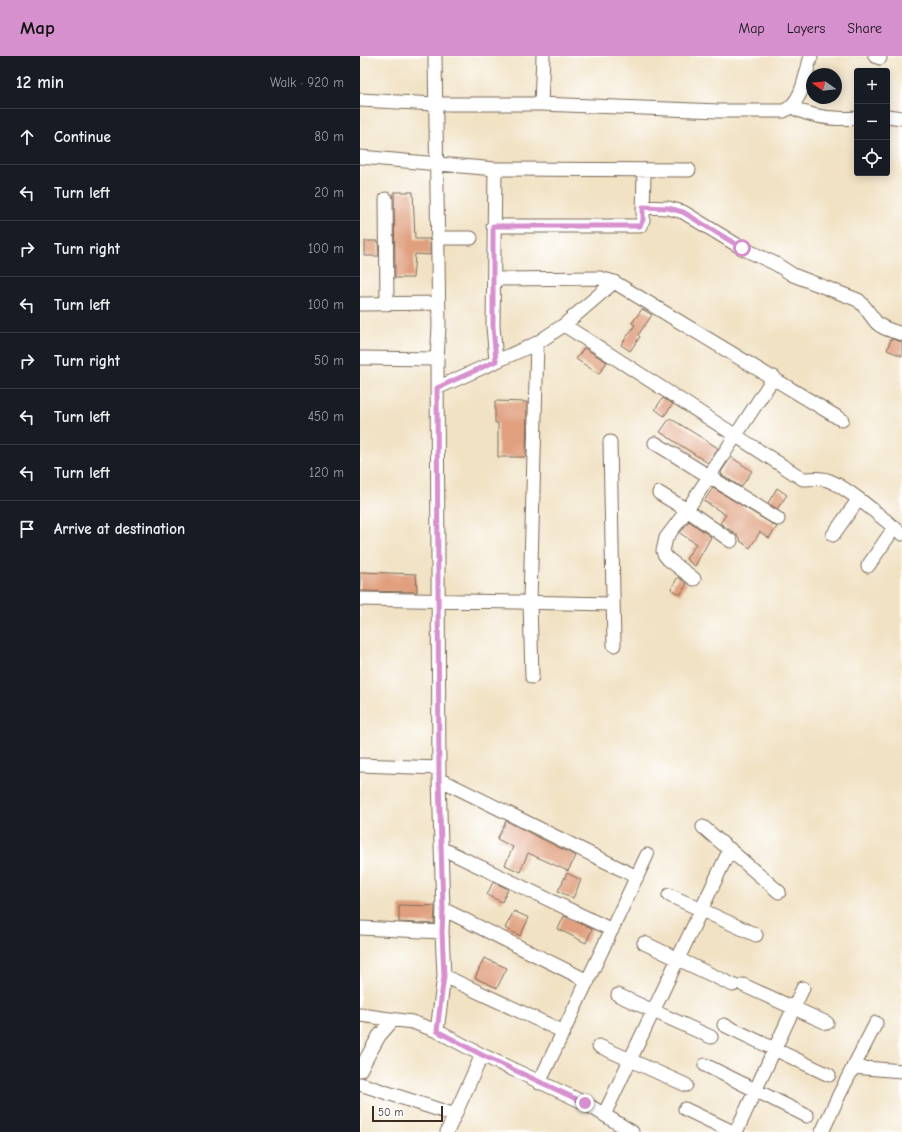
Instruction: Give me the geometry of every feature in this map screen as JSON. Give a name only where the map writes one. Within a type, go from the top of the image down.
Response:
[{"type":"street","points":[[435,56],[435,164],[438,303],[439,774],[444,976],[437,1031]]},
{"type":"street","points":[[541,104],[543,56]]},
{"type":"street","points":[[360,100],[435,104],[541,104],[719,111],[784,111],[792,107],[802,89],[810,56]]},
{"type":"street","points":[[792,107],[817,117],[854,118]]},
{"type":"street","points":[[890,116],[902,118]]},
{"type":"street","points":[[360,157],[495,169],[644,171],[689,170]]},
{"type":"street","points":[[495,169],[493,226],[493,326],[496,361]]},
{"type":"street","points":[[493,226],[640,226],[643,220],[644,171]]},
{"type":"street","points":[[386,199],[387,304]]},
{"type":"street","points":[[643,207],[668,208],[683,212],[742,248],[776,264],[793,275],[858,300],[867,308],[877,323],[883,327],[902,334]]},
{"type":"street","points":[[437,238],[471,238]]},
{"type":"street","points":[[494,279],[600,278],[614,282],[774,377],[842,420]]},
{"type":"street","points":[[437,388],[537,343],[564,325],[614,282]]},
{"type":"street","points":[[360,304],[438,303]]},
{"type":"street","points":[[564,325],[803,479],[818,478],[828,480],[858,500],[898,531],[868,566]]},
{"type":"street","points":[[532,677],[530,602],[537,343]]},
{"type":"street","points":[[360,358],[437,359]]},
{"type":"street","points":[[694,580],[668,559],[663,551],[666,538],[687,510],[774,377]]},
{"type":"street","points":[[610,442],[614,645]]},
{"type":"street","points":[[655,443],[778,519]]},
{"type":"street","points":[[659,493],[687,510],[731,541]]},
{"type":"street","points":[[832,535],[858,500]]},
{"type":"street","points":[[360,600],[612,604]]},
{"type":"street","points":[[360,765],[439,774],[637,877]]},
{"type":"street","points":[[703,827],[779,892]]},
{"type":"street","points":[[441,848],[612,930]]},
{"type":"street","points":[[604,1115],[730,850]]},
{"type":"street","points":[[539,1083],[647,855]]},
{"type":"street","points":[[669,895],[756,935]]},
{"type":"street","points":[[443,909],[588,981]]},
{"type":"street","points":[[360,928],[442,932]]},
{"type":"street","points":[[644,943],[827,1023]]},
{"type":"street","points":[[444,976],[564,1032]]},
{"type":"street","points":[[686,1109],[735,1132],[803,988]]},
{"type":"street","points":[[618,996],[711,1037]]},
{"type":"street","points":[[360,1015],[412,1022],[437,1031],[539,1083],[585,1103],[632,1132]]},
{"type":"street","points":[[360,1070],[379,1036],[393,1020]]},
{"type":"street","points":[[822,1132],[876,1023]]},
{"type":"street","points":[[724,1024],[828,1075]]},
{"type":"street","points":[[599,1046],[686,1085]]},
{"type":"street","points":[[447,1132],[482,1055]]},
{"type":"street","points":[[706,1066],[808,1116]]},
{"type":"street","points":[[853,1067],[902,1071]]},
{"type":"street","points":[[360,1084],[455,1115]]},
{"type":"building","points":[[394,192],[413,192],[415,239],[429,239],[430,241],[430,255],[415,254],[413,278],[395,278]]},
{"type":"building","points":[[365,241],[378,241],[379,256],[365,256]]},
{"type":"building","points":[[642,309],[652,315],[638,335],[640,337],[630,351],[621,345],[635,325],[632,323]]},
{"type":"building","points":[[891,339],[902,342],[902,356],[887,350]]},
{"type":"building","points":[[584,348],[607,362],[599,374],[576,359]]},
{"type":"building","points":[[663,398],[673,404],[664,416],[655,409]]},
{"type":"building","points":[[495,401],[527,402],[526,457],[498,457],[498,423],[495,423]]},
{"type":"building","points":[[670,418],[718,448],[708,463],[660,432]]},
{"type":"building","points":[[731,457],[752,471],[741,487],[722,475],[721,472]]},
{"type":"building","points":[[713,488],[777,527],[769,538],[760,532],[750,548],[740,541],[741,540],[736,534],[720,523],[726,515],[704,501]]},
{"type":"building","points":[[777,488],[787,495],[777,509],[768,503]]},
{"type":"building","points":[[689,521],[711,537],[695,566],[686,559],[696,544],[680,533]]},
{"type":"building","points":[[360,572],[416,574],[417,592],[360,591]]},
{"type":"building","points":[[678,577],[687,584],[680,595],[671,589]]},
{"type":"building","points":[[506,821],[576,856],[568,871],[528,853],[520,872],[505,865],[513,847],[497,839]]},
{"type":"building","points":[[567,873],[581,880],[573,898],[558,891]]},
{"type":"building","points":[[493,882],[508,889],[502,902],[487,895]]},
{"type":"building","points":[[399,905],[435,906],[434,924],[399,922]]},
{"type":"building","points":[[514,911],[529,918],[520,936],[505,928]]},
{"type":"building","points":[[564,916],[592,929],[586,943],[558,929]]},
{"type":"building","points":[[484,958],[507,968],[497,988],[475,978]]},
{"type":"route","points":[[585,1103],[539,1083],[437,1031],[444,976],[439,779],[437,388],[496,361],[493,326],[493,226],[640,226],[643,220],[643,207],[668,208],[683,212],[742,248]]}]
